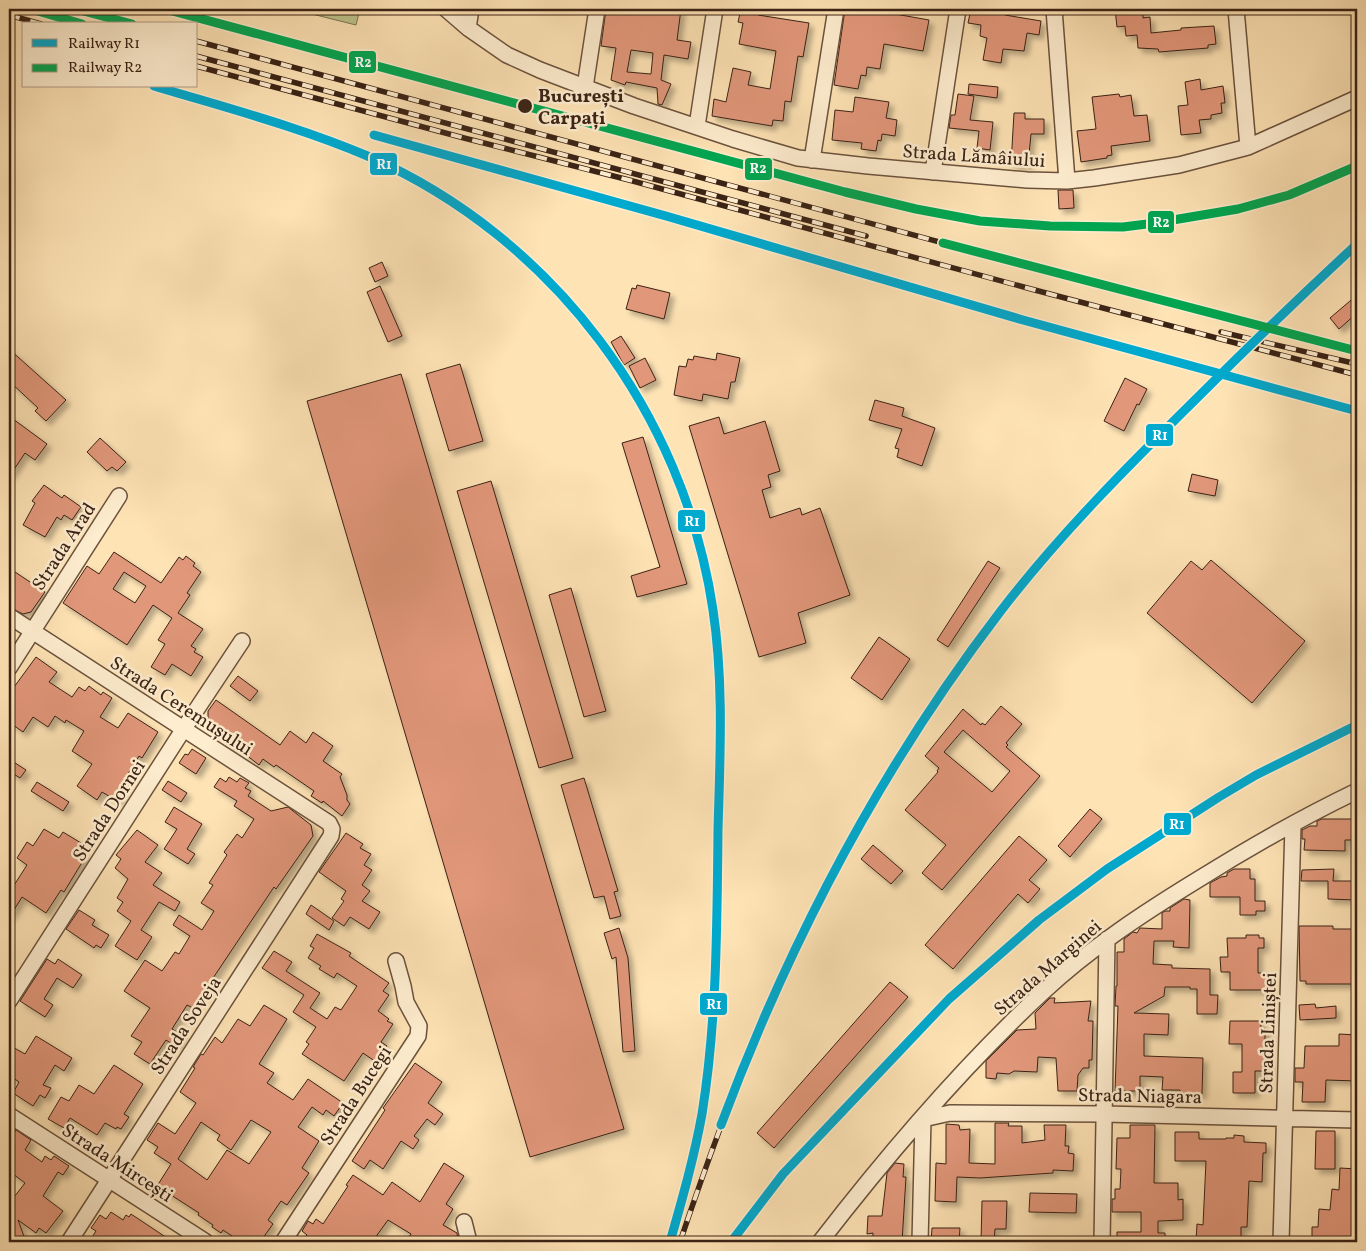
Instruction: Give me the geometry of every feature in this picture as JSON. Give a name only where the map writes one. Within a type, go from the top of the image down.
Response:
[{"type":"street","name":"Strada Lămâiului","points":[[446,9],[468,28],[507,55],[634,106],[742,142],[812,160],[933,172],[1026,180],[1067,181],[1179,165],[1248,147],[1357,98]]},
{"type":"street","points":[[468,28],[471,9]]},
{"type":"street","points":[[585,87],[597,9]]},
{"type":"street","points":[[697,126],[715,9]]},
{"type":"street","points":[[812,160],[836,9]]},
{"type":"street","points":[[933,172],[958,9]]},
{"type":"street","points":[[1054,9],[1067,181]]},
{"type":"street","points":[[1236,9],[1248,147]]},
{"type":"street","name":"Strada Arad","points":[[9,668],[119,496]]},
{"type":"street","name":"Strada Ceremușului","points":[[9,616],[328,823],[332,829]]},
{"type":"street","name":"Strada Dornei","points":[[9,1001],[242,641]]},
{"type":"street","name":"Strada Marginei","points":[[820,1242],[866,1183],[986,1047],[1044,991],[1107,939],[1176,893],[1229,860],[1357,791]]},
{"type":"street","name":"Strada Liniștei","points":[[1281,1242],[1292,825]]},
{"type":"street","name":"Strada Soveja","points":[[69,1242],[331,836],[332,829]]},
{"type":"street","points":[[1102,1242],[1107,939]]},
{"type":"street","name":"Strada Bucegi","points":[[283,1242],[418,1036],[419,1026],[406,1002],[404,986],[396,961]]},
{"type":"street","name":"Strada Niagara","points":[[922,1119],[950,1113],[1104,1114],[1357,1120]]},
{"type":"street","name":"Strada Mircești","points":[[9,1115],[206,1242]]},
{"type":"street","points":[[920,1242],[922,1119]]},
{"type":"street","points":[[464,1222],[469,1242]]},
{"type":"green space","points":[[300,9],[360,9],[356,25],[300,11]]},
{"type":"building","points":[[606,9],[681,9],[677,40],[691,42],[688,59],[664,55],[661,80],[671,84],[662,105],[658,104],[657,88],[626,82],[625,85],[611,80],[616,48],[601,46]],"holes":[[[631,50],[653,53],[651,74],[627,72]]]},
{"type":"building","points":[[741,9],[759,9],[758,15],[809,23],[803,57],[798,56],[791,102],[785,101],[783,121],[773,120],[772,126],[712,116],[714,99],[726,102],[733,68],[751,72],[748,85],[770,89],[776,51],[739,44],[743,23],[738,22]]},
{"type":"building","points":[[845,9],[884,14],[884,12],[929,20],[923,51],[884,44],[880,69],[867,67],[866,76],[861,75],[858,89],[834,85]]},
{"type":"building","points":[[971,9],[1006,9],[1005,15],[1041,21],[1039,35],[1027,33],[1024,51],[1003,49],[1001,63],[983,60],[987,38],[980,36],[981,25],[968,23]]},
{"type":"building","points":[[1115,9],[1143,9],[1143,18],[1150,17],[1151,33],[1181,30],[1181,28],[1214,26],[1216,44],[1208,45],[1208,48],[1159,52],[1158,49],[1138,48],[1137,35],[1126,36],[1125,26],[1117,27]]},
{"type":"building","points":[[1200,79],[1201,90],[1223,86],[1225,103],[1221,103],[1222,113],[1211,115],[1211,119],[1199,120],[1201,133],[1181,135],[1178,106],[1188,105],[1185,82]]},
{"type":"building","points":[[969,84],[998,87],[997,98],[968,94]]},
{"type":"building","points":[[958,94],[974,96],[970,120],[993,122],[990,150],[977,148],[979,131],[949,128],[951,115],[955,115]]},
{"type":"building","points":[[1119,94],[1120,97],[1131,95],[1134,116],[1147,115],[1150,141],[1111,146],[1112,155],[1107,156],[1107,158],[1081,162],[1077,131],[1096,129],[1092,97]]},
{"type":"building","points":[[855,97],[889,102],[886,118],[897,120],[895,136],[882,134],[881,141],[878,140],[876,151],[861,149],[862,143],[832,140],[835,110],[853,112]]},
{"type":"building","points":[[1014,113],[1025,113],[1025,119],[1044,119],[1044,134],[1031,134],[1028,165],[1011,164]]},
{"type":"building","points":[[1058,190],[1073,190],[1074,208],[1059,209]]},
{"type":"building","points":[[382,262],[388,276],[375,282],[369,268]]},
{"type":"building","points":[[637,285],[670,293],[664,319],[626,309],[632,288],[636,289]]},
{"type":"building","points":[[380,286],[402,336],[388,342],[367,292]]},
{"type":"building","points":[[1357,295],[1357,313],[1339,329],[1330,318]]},
{"type":"building","points":[[621,336],[635,358],[624,365],[611,342]]},
{"type":"building","points":[[9,349],[66,400],[46,421],[35,411],[38,408],[9,381]]},
{"type":"building","points":[[717,353],[740,358],[735,382],[731,382],[728,399],[703,394],[702,401],[674,395],[679,366],[686,367],[688,359],[693,360],[694,356],[716,360]]},
{"type":"building","points":[[645,358],[656,380],[640,388],[629,366]]},
{"type":"building","points":[[460,364],[483,441],[449,451],[426,374]]},
{"type":"building","points":[[401,374],[624,1129],[530,1157],[307,401]]},
{"type":"building","points":[[1125,378],[1147,389],[1139,405],[1137,404],[1124,431],[1104,421]]},
{"type":"building","points":[[875,400],[904,408],[902,416],[935,428],[922,466],[897,457],[899,449],[895,448],[902,429],[869,420]]},
{"type":"building","points":[[9,416],[47,444],[35,460],[25,453],[9,477]]},
{"type":"building","points":[[719,417],[724,434],[765,421],[780,471],[768,475],[771,487],[762,490],[770,518],[800,508],[802,515],[820,508],[850,595],[798,613],[806,643],[759,657],[689,426]]},
{"type":"building","points":[[643,437],[687,584],[637,597],[631,576],[660,567],[622,443]]},
{"type":"building","points":[[100,438],[126,462],[117,471],[112,467],[107,471],[87,452]]},
{"type":"building","points":[[1192,474],[1218,480],[1215,496],[1188,491]]},
{"type":"building","points":[[491,481],[573,758],[539,768],[457,491]]},
{"type":"building","points":[[44,485],[62,498],[64,495],[81,507],[72,520],[64,515],[61,520],[57,517],[45,537],[23,525],[35,503],[32,501]]},
{"type":"building","points":[[114,552],[161,583],[179,557],[183,560],[186,556],[195,563],[193,566],[201,572],[187,593],[190,595],[178,613],[203,629],[191,646],[196,649],[194,652],[203,657],[191,676],[172,664],[165,675],[151,667],[165,644],[158,640],[172,618],[153,605],[127,645],[63,603],[87,566],[99,574]],"holes":[[[124,572],[146,586],[135,603],[113,589]]]},
{"type":"building","points":[[1211,560],[1305,641],[1252,703],[1147,613],[1191,561],[1202,570]]},
{"type":"building","points":[[988,561],[1000,568],[948,647],[937,640]]},
{"type":"building","points":[[9,568],[45,592],[31,612],[23,614],[9,607]]},
{"type":"building","points":[[571,588],[606,711],[584,717],[549,595]]},
{"type":"building","points":[[879,637],[910,659],[882,700],[851,678]]},
{"type":"building","points":[[36,657],[57,672],[49,682],[72,697],[79,687],[85,691],[89,686],[101,695],[103,692],[112,698],[100,717],[118,728],[128,713],[158,732],[142,758],[139,756],[118,790],[122,793],[117,801],[102,792],[97,800],[77,786],[92,764],[72,751],[84,731],[66,720],[65,723],[55,716],[48,727],[33,717],[23,732],[9,722],[9,694]]},
{"type":"building","points":[[238,676],[258,691],[250,701],[230,686]]},
{"type":"building","points":[[216,700],[280,745],[290,731],[306,743],[313,732],[333,746],[323,761],[342,774],[340,777],[350,804],[342,816],[323,801],[322,803],[311,796],[314,791],[276,765],[274,767],[263,759],[259,765],[236,747],[234,749],[225,743],[228,739],[208,726],[208,711]]},
{"type":"building","points":[[1001,706],[1022,724],[1006,743],[1008,745],[1006,747],[1040,776],[942,890],[922,873],[946,845],[905,810],[938,772],[939,768],[925,756],[963,709],[981,725],[982,723],[985,725]],"holes":[[[963,730],[1010,771],[992,792],[944,752]]]},
{"type":"building","points":[[192,749],[206,758],[196,774],[179,763],[185,754],[188,755]]},
{"type":"building","points":[[9,759],[26,770],[20,778],[9,771]]},
{"type":"building","points":[[229,777],[237,782],[240,778],[249,783],[245,788],[251,791],[248,796],[271,811],[288,807],[311,825],[313,836],[276,889],[274,887],[193,1008],[187,1005],[172,1029],[182,1035],[175,1046],[166,1040],[150,1064],[134,1054],[142,1042],[131,1036],[150,1008],[124,991],[145,960],[162,971],[175,952],[179,954],[190,936],[173,925],[179,915],[202,930],[214,911],[201,903],[213,885],[209,883],[227,855],[224,852],[237,834],[242,838],[254,819],[234,806],[237,801],[214,787],[220,778],[226,782]]},
{"type":"building","points":[[584,778],[618,891],[614,892],[621,916],[610,919],[604,896],[594,898],[561,785]]},
{"type":"building","points":[[168,781],[187,793],[181,802],[162,790]]},
{"type":"building","points":[[37,782],[69,802],[63,811],[31,791]]},
{"type":"building","points":[[174,807],[202,824],[187,849],[195,854],[188,864],[164,849],[177,829],[165,822]]},
{"type":"building","points":[[1090,809],[1102,819],[1070,857],[1058,846]]},
{"type":"building","points":[[1322,819],[1353,819],[1352,828],[1357,828],[1357,840],[1345,840],[1345,851],[1304,850],[1305,839],[1302,839],[1302,830],[1310,826],[1317,826],[1317,821]]},
{"type":"building","points":[[44,829],[59,838],[63,832],[81,843],[76,849],[86,856],[64,892],[61,890],[46,913],[22,897],[9,918],[9,893],[27,865],[17,858],[27,842],[33,846]]},
{"type":"building","points":[[137,830],[158,845],[145,862],[162,873],[153,885],[180,902],[175,911],[159,902],[141,930],[152,937],[137,960],[115,946],[131,921],[117,911],[123,902],[117,898],[128,879],[115,868],[121,859],[116,855]]},
{"type":"building","points":[[346,833],[363,844],[360,848],[371,854],[364,865],[372,870],[362,885],[370,891],[362,901],[380,912],[369,929],[350,917],[344,926],[332,918],[344,901],[341,899],[346,891],[319,872]]},
{"type":"building","points":[[1019,836],[1047,860],[1029,880],[1040,889],[1028,903],[1018,894],[953,969],[925,945]]},
{"type":"building","points":[[873,845],[903,871],[891,884],[861,859]]},
{"type":"building","points":[[1234,869],[1250,869],[1250,879],[1255,879],[1255,901],[1265,901],[1265,911],[1256,911],[1256,915],[1240,915],[1240,897],[1210,897],[1210,883],[1227,876],[1227,873]]},
{"type":"building","points":[[1334,869],[1333,881],[1357,881],[1357,900],[1328,899],[1328,881],[1301,881],[1302,870]]},
{"type":"building","points":[[1184,899],[1190,900],[1189,948],[1173,947],[1174,941],[1154,941],[1153,964],[1172,965],[1172,968],[1210,969],[1210,995],[1218,995],[1217,1014],[1197,1014],[1197,989],[1190,989],[1190,987],[1165,987],[1164,996],[1134,1013],[1169,1014],[1168,1035],[1144,1034],[1144,1056],[1203,1058],[1202,1094],[1180,1093],[1180,1090],[1162,1090],[1163,1077],[1140,1076],[1140,1091],[1115,1091],[1118,1006],[1115,1006],[1117,952],[1124,952],[1124,939],[1133,932],[1137,933],[1140,928],[1162,929],[1162,913],[1170,911],[1170,908]]},
{"type":"building","points":[[311,905],[334,921],[329,930],[306,914]]},
{"type":"building","points":[[79,910],[95,920],[92,925],[109,935],[101,948],[96,945],[94,948],[66,929]]},
{"type":"building","points":[[1299,926],[1333,926],[1333,929],[1357,929],[1356,984],[1306,984],[1306,981],[1300,981]]},
{"type":"building","points":[[619,928],[628,958],[635,1051],[623,1052],[616,957],[612,959],[604,933]]},
{"type":"building","points":[[317,934],[351,953],[349,956],[389,983],[383,991],[389,995],[378,1011],[389,1019],[387,1021],[393,1024],[381,1042],[387,1046],[376,1062],[363,1053],[344,1081],[302,1054],[309,1044],[306,1042],[316,1027],[293,1012],[304,995],[262,968],[274,951],[292,962],[286,971],[320,993],[310,1008],[327,1019],[335,1007],[341,1010],[357,986],[337,973],[334,978],[319,969],[321,966],[308,958],[314,948],[310,946]]},
{"type":"building","points":[[1246,935],[1259,935],[1259,938],[1264,938],[1264,948],[1258,948],[1258,973],[1267,973],[1267,990],[1230,990],[1230,972],[1221,972],[1220,957],[1228,957],[1227,938],[1246,938]]},
{"type":"building","points":[[47,959],[55,964],[58,959],[82,975],[73,988],[57,978],[44,999],[53,1005],[45,1017],[20,1001]]},
{"type":"building","points":[[890,982],[908,997],[774,1148],[757,1133]]},
{"type":"building","points":[[1050,998],[1055,998],[1054,1003],[1091,1001],[1088,1021],[1093,1021],[1092,1060],[1089,1060],[1089,1068],[1083,1068],[1078,1075],[1077,1091],[1058,1091],[1056,1058],[1038,1057],[1037,1072],[1014,1071],[1009,1074],[997,1073],[996,1079],[986,1078],[986,1061],[1017,1030],[1036,1029],[1035,1013]]},
{"type":"building","points":[[1315,1004],[1316,1008],[1336,1006],[1336,1018],[1300,1020],[1299,1005]]},
{"type":"building","points":[[264,1005],[287,1019],[259,1064],[274,1073],[267,1083],[293,1100],[308,1079],[343,1103],[334,1116],[326,1110],[323,1115],[312,1107],[298,1127],[319,1141],[302,1168],[309,1173],[287,1205],[281,1201],[268,1220],[273,1224],[260,1242],[241,1242],[223,1230],[221,1233],[198,1215],[199,1213],[157,1186],[171,1164],[154,1153],[158,1147],[147,1140],[158,1123],[175,1134],[196,1103],[180,1092],[195,1068],[193,1067],[201,1054],[203,1055],[215,1037],[222,1043],[238,1019],[250,1026]],"holes":[[[251,1120],[271,1132],[249,1164],[227,1150],[207,1180],[178,1159],[201,1122],[220,1135],[217,1140],[231,1150]]]},
{"type":"building","points":[[1230,1021],[1261,1021],[1261,1029],[1265,1029],[1265,1059],[1269,1059],[1268,1071],[1255,1071],[1255,1093],[1233,1093],[1233,1072],[1242,1072],[1242,1044],[1229,1044]]},
{"type":"building","points":[[1339,1034],[1357,1035],[1357,1081],[1326,1080],[1325,1102],[1302,1102],[1303,1082],[1295,1082],[1295,1068],[1304,1068],[1305,1046],[1339,1046]]},
{"type":"building","points":[[36,1036],[72,1058],[64,1071],[55,1065],[43,1085],[51,1088],[45,1098],[40,1095],[33,1106],[13,1093],[19,1082],[9,1075],[9,1045],[25,1054]]},
{"type":"building","points":[[415,1063],[442,1082],[428,1103],[443,1114],[435,1125],[427,1119],[414,1136],[419,1140],[413,1149],[401,1141],[383,1169],[370,1160],[364,1169],[352,1161],[385,1110],[383,1108]]},
{"type":"building","points":[[114,1065],[143,1084],[124,1114],[129,1117],[121,1129],[117,1127],[116,1129],[105,1123],[97,1135],[70,1118],[64,1128],[48,1119],[61,1097],[69,1101],[79,1085],[94,1094]]},
{"type":"building","points":[[995,1123],[1009,1123],[1008,1126],[1022,1126],[1022,1143],[1045,1140],[1044,1125],[1066,1125],[1065,1146],[1069,1146],[1068,1153],[1074,1154],[1073,1171],[1053,1170],[1053,1173],[980,1178],[957,1177],[956,1202],[935,1201],[936,1163],[946,1164],[946,1124],[959,1125],[960,1130],[970,1129],[969,1163],[995,1164]]},
{"type":"building","points":[[1130,1125],[1155,1125],[1154,1183],[1178,1183],[1178,1200],[1183,1199],[1183,1220],[1158,1221],[1158,1233],[1165,1233],[1165,1242],[1117,1242],[1117,1232],[1141,1232],[1141,1212],[1112,1212],[1112,1199],[1115,1199],[1115,1189],[1120,1189],[1121,1169],[1116,1169],[1117,1138],[1130,1138]]},
{"type":"building","points":[[16,1130],[31,1140],[25,1150],[42,1162],[45,1156],[51,1160],[54,1156],[69,1166],[63,1175],[58,1172],[43,1196],[63,1211],[46,1233],[39,1228],[36,1233],[18,1220],[26,1242],[9,1242],[9,1198],[11,1201],[25,1183],[9,1171],[9,1140]]},
{"type":"building","points":[[1316,1131],[1335,1131],[1335,1169],[1315,1169]]},
{"type":"building","points":[[1175,1132],[1199,1132],[1199,1139],[1226,1139],[1234,1138],[1234,1135],[1244,1136],[1244,1142],[1266,1143],[1266,1153],[1263,1153],[1262,1182],[1249,1181],[1247,1227],[1241,1227],[1241,1242],[1196,1242],[1197,1224],[1203,1225],[1206,1161],[1175,1161]]},
{"type":"building","points":[[444,1163],[464,1176],[446,1204],[453,1209],[443,1225],[457,1233],[458,1242],[406,1242],[411,1234],[388,1220],[372,1242],[302,1242],[307,1235],[302,1231],[308,1221],[313,1224],[316,1219],[323,1224],[353,1175],[383,1195],[392,1182],[420,1202]]},
{"type":"building","points":[[895,1163],[904,1164],[903,1177],[906,1177],[902,1242],[873,1242],[873,1233],[867,1234],[868,1216],[882,1216],[887,1173]]},
{"type":"building","points":[[1340,1168],[1357,1169],[1357,1240],[1312,1238],[1312,1227],[1318,1227],[1319,1209],[1330,1210],[1332,1189],[1339,1190]]},
{"type":"building","points":[[1030,1193],[1077,1194],[1076,1213],[1029,1212]]},
{"type":"building","points":[[982,1201],[1007,1201],[1006,1229],[995,1229],[994,1242],[981,1242]]},
{"type":"building","points":[[111,1212],[123,1220],[126,1215],[129,1217],[131,1214],[173,1242],[89,1242],[96,1231],[91,1228],[100,1215],[106,1219]]},
{"type":"building","points":[[932,1228],[960,1228],[959,1242],[931,1242]]},
{"type":"railway","points":[[31,9],[75,22]]},
{"type":"railway","points":[[76,9],[125,22]]},
{"type":"railway","points":[[165,9],[845,192],[916,209],[980,221],[1050,226],[1123,227],[1155,223],[1238,209],[1289,195],[1357,166]]},
{"type":"railway","points":[[9,15],[34,22]]},
{"type":"railway","points":[[198,42],[1032,267],[1357,351]]},
{"type":"railway","points":[[198,57],[866,236]]},
{"type":"railway","points":[[198,67],[1357,375]]},
{"type":"railway","points":[[680,1242],[709,1158],[757,1033],[812,911],[868,809],[940,697],[984,634],[1025,582],[1096,500],[1197,397],[1357,244]]},
{"type":"railway","points":[[1221,332],[1357,364]]},
{"type":"railway","points":[[731,1242],[783,1174],[949,999],[1039,920],[1107,869],[1219,797],[1256,775],[1357,725]]},
{"type":"rail line","name":"R2","points":[[31,9],[75,22]]},
{"type":"rail line","name":"R2","points":[[76,9],[125,22]]},
{"type":"rail line","name":"R2","points":[[165,9],[845,192],[916,209],[980,221],[1050,226],[1123,227],[1155,223],[1238,209],[1289,195],[1357,166]]},
{"type":"rail line","name":"R1","points":[[161,88],[290,127],[370,157],[436,192],[497,234],[551,284],[599,340],[640,401],[673,468],[697,537],[713,610],[719,665],[720,775],[711,1044],[699,1130],[688,1179],[670,1242]]},
{"type":"rail line","name":"R1","points":[[374,135],[666,216],[1023,320],[1357,411]]},
{"type":"rail line","name":"R2","points":[[943,243],[1357,351]]},
{"type":"rail line","name":"R1","points":[[721,1125],[777,989],[841,858],[915,733],[956,672],[1000,612],[1070,528],[1237,358],[1357,244]]},
{"type":"rail line","name":"R1","points":[[731,1242],[783,1174],[949,999],[1039,920],[1107,869],[1219,797],[1256,775],[1357,725]]},
{"type":"place","name":"București Carpați","points":[[525,106]]}]
